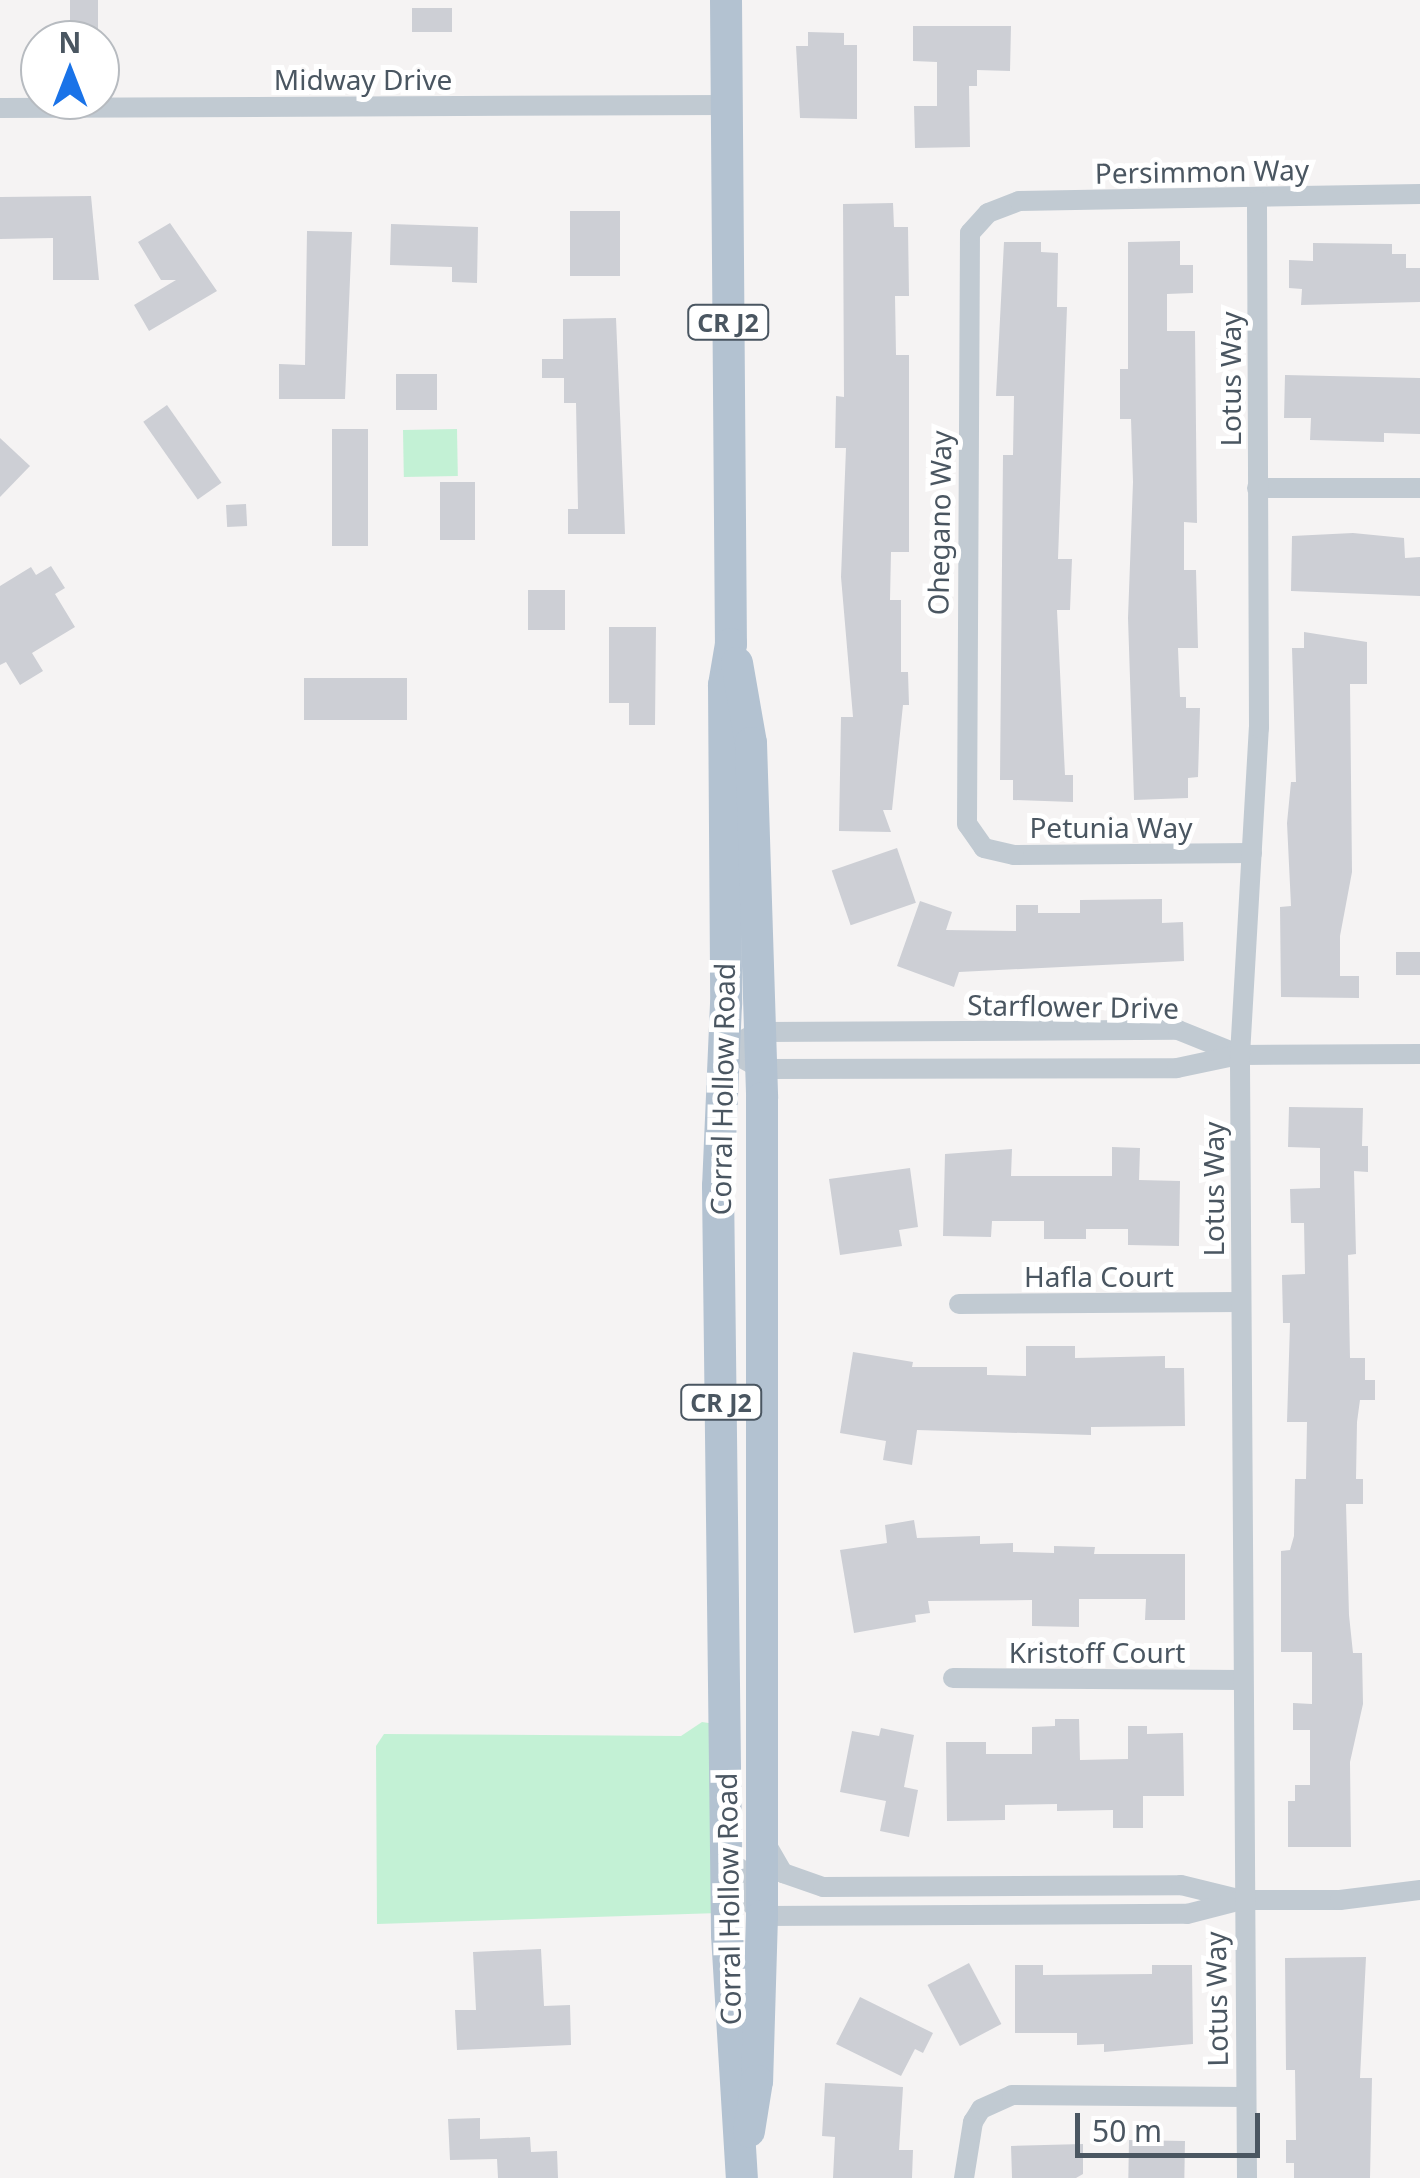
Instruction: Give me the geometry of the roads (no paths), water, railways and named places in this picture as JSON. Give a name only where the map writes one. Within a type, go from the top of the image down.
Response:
[{"type":"main road","name":"Corral Hollow Road","points":[[726,0],[731,644],[724,686],[726,1049],[718,1186],[727,1935],[742,2169]]},
{"type":"main road","points":[[731,644],[745,686],[751,743],[760,1070],[762,1916],[757,2081],[742,2169]]},
{"type":"street","name":"Midway Drive","points":[[0,108],[726,105]]},
{"type":"street","name":"Persimmon Way","points":[[988,212],[1019,201],[1257,200],[1420,194]]},
{"type":"street","name":"Lotus Way","points":[[1246,2178],[1240,1055],[1252,853],[1257,200]]},
{"type":"street","name":"Ohegano Way","points":[[975,838],[962,800],[966,254],[970,233],[988,212]]},
{"type":"street","points":[[1257,488],[1420,488]]},
{"type":"street","name":"Petunia Way","points":[[975,838],[984,848],[1014,855],[1252,853]]},
{"type":"street","name":"Starflower Drive","points":[[726,1049],[758,1032],[1178,1030],[1240,1055],[1420,1054]]},
{"type":"street","points":[[726,1049],[760,1070],[1177,1068],[1240,1055]]},
{"type":"street","name":"Hafla Court","points":[[959,1304],[1240,1302]]},
{"type":"street","points":[[722,1565],[735,1630],[740,1881],[748,1904],[762,1916],[1187,1914],[1242,1900]]},
{"type":"street","name":"Kristoff Court","points":[[953,1678],[1242,1680]]},
{"type":"street","points":[[760,1831],[784,1872],[824,1887],[1182,1885],[1242,1900],[1340,1900],[1420,1890]]},
{"type":"street","points":[[964,2178],[973,2122],[981,2109],[1012,2095],[1245,2097]]}]
